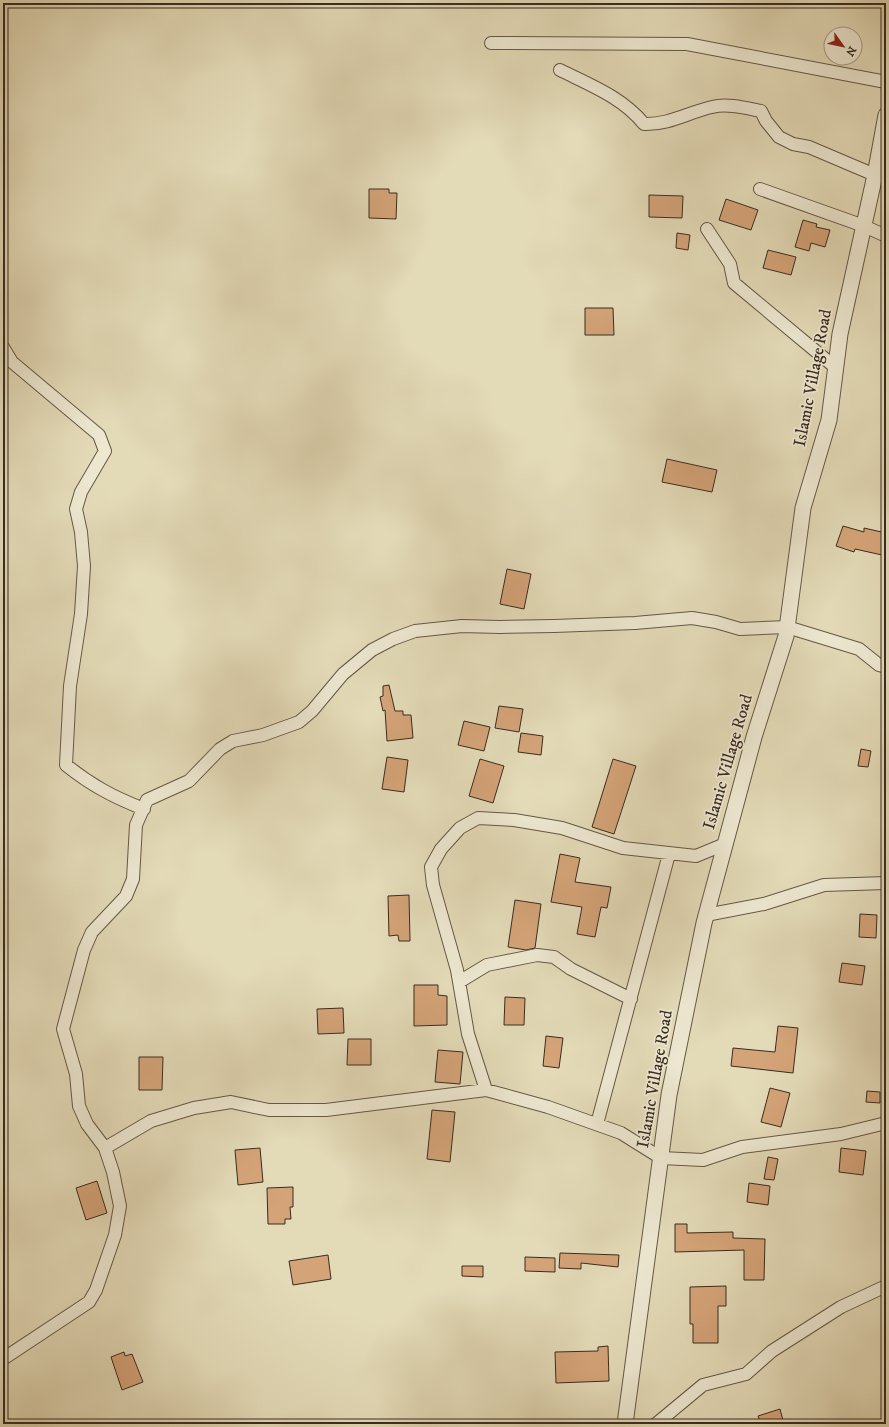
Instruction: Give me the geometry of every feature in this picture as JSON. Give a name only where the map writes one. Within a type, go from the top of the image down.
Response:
[{"type":"street","points":[[491,43],[687,44],[886,82]]},
{"type":"street","points":[[560,70],[618,99],[633,110],[644,124],[658,125],[714,106],[742,107],[761,111],[766,121],[779,137],[794,144],[809,147],[875,175]]},
{"type":"street","name":"Islamic Village Road","points":[[626,1424],[669,1095],[706,915],[754,737],[787,627],[803,508],[829,420],[840,334],[875,175],[886,115]]},
{"type":"street","points":[[760,189],[864,226],[886,236]]},
{"type":"street","points":[[707,229],[730,264],[734,282],[836,368]]},
{"type":"street","points":[[3,347],[12,362],[99,435],[105,451],[81,492],[76,509],[81,532],[84,566],[81,614],[70,686],[66,765],[90,784],[116,799],[144,809]]},
{"type":"street","points":[[3,1359],[89,1302],[96,1290],[115,1235],[120,1206],[113,1172],[105,1148],[87,1124],[79,1106],[76,1074],[63,1029],[84,950],[92,932],[126,896],[133,879],[136,826],[147,800],[188,781],[220,749],[233,741],[263,735],[300,722],[312,711],[343,674],[372,650],[393,639],[415,631],[462,626],[554,626],[635,623],[692,618],[716,622],[740,629],[787,627],[859,649],[879,665],[886,667]]},
{"type":"street","points":[[486,1090],[468,1034],[459,982],[432,885],[431,867],[441,849],[460,828],[478,818],[514,820],[562,828],[623,848],[696,856],[725,844]]},
{"type":"street","points":[[597,1124],[670,854]]},
{"type":"street","points":[[706,915],[764,904],[824,884],[886,883]]},
{"type":"street","points":[[459,982],[487,965],[537,955],[554,957],[572,969],[631,999]]},
{"type":"street","points":[[105,1148],[151,1121],[194,1108],[231,1102],[269,1110],[326,1110],[486,1090],[548,1107],[621,1133],[661,1158],[703,1160],[742,1147],[841,1134],[886,1123]]},
{"type":"street","points":[[656,1424],[704,1385],[746,1374],[772,1351],[841,1307],[886,1286]]},
{"type":"building","points":[[369,189],[389,189],[389,193],[397,193],[396,219],[369,218]]},
{"type":"building","points":[[649,195],[683,196],[682,218],[649,217]]},
{"type":"building","points":[[726,199],[758,210],[751,230],[719,220]]},
{"type":"building","points":[[803,220],[817,224],[816,227],[830,230],[825,247],[811,243],[809,251],[795,247]]},
{"type":"building","points":[[677,233],[690,235],[688,250],[676,248]]},
{"type":"building","points":[[768,250],[796,257],[791,275],[763,268]]},
{"type":"building","points":[[585,308],[613,308],[614,335],[585,335]]},
{"type":"building","points":[[667,459],[717,470],[712,492],[662,482]]},
{"type":"building","points":[[843,526],[864,532],[864,528],[886,533],[882,555],[855,549],[854,552],[836,546]]},
{"type":"building","points":[[507,569],[531,574],[524,609],[500,604]]},
{"type":"building","points":[[389,685],[395,711],[403,711],[403,715],[411,715],[413,738],[387,741],[385,710],[383,711],[380,697],[383,696],[383,686]]},
{"type":"building","points":[[499,706],[523,709],[519,732],[495,728]]},
{"type":"building","points":[[464,721],[490,727],[484,751],[458,745]]},
{"type":"building","points":[[521,733],[543,736],[541,755],[518,752]]},
{"type":"building","points":[[861,749],[871,751],[868,767],[858,766]]},
{"type":"building","points":[[387,757],[408,760],[404,792],[382,789]]},
{"type":"building","points":[[480,759],[504,766],[493,803],[469,796]]},
{"type":"building","points":[[613,759],[636,766],[614,834],[592,827]]},
{"type":"building","points":[[560,854],[580,858],[575,882],[611,887],[607,908],[601,907],[595,937],[577,934],[582,907],[551,902]]},
{"type":"building","points":[[409,895],[410,941],[399,941],[398,935],[389,936],[388,896]]},
{"type":"building","points":[[515,900],[541,904],[535,948],[526,950],[508,947]]},
{"type":"building","points":[[860,914],[877,915],[876,938],[859,937]]},
{"type":"building","points":[[842,963],[865,966],[862,985],[839,982]]},
{"type":"building","points":[[414,985],[438,985],[438,995],[447,996],[447,1025],[414,1026]]},
{"type":"building","points":[[505,997],[525,998],[524,1025],[504,1025]]},
{"type":"building","points":[[343,1008],[344,1033],[318,1034],[317,1009]]},
{"type":"building","points":[[778,1026],[798,1028],[793,1073],[731,1066],[733,1048],[775,1052]]},
{"type":"building","points":[[546,1036],[563,1038],[559,1068],[543,1066]]},
{"type":"building","points":[[348,1039],[371,1039],[371,1065],[347,1065]]},
{"type":"building","points":[[438,1050],[463,1052],[460,1084],[435,1082]]},
{"type":"building","points":[[139,1057],[163,1057],[162,1090],[139,1090]]},
{"type":"building","points":[[770,1088],[790,1093],[781,1127],[761,1122]]},
{"type":"building","points":[[867,1091],[880,1092],[880,1103],[866,1102]]},
{"type":"building","points":[[432,1110],[455,1112],[450,1162],[427,1159]]},
{"type":"building","points":[[260,1148],[263,1182],[238,1185],[235,1150]]},
{"type":"building","points":[[841,1148],[866,1151],[863,1175],[839,1172]]},
{"type":"building","points":[[768,1157],[778,1159],[774,1180],[764,1179]]},
{"type":"building","points":[[97,1181],[107,1213],[86,1220],[76,1188]]},
{"type":"building","points":[[749,1183],[770,1186],[768,1205],[747,1202]]},
{"type":"building","points":[[293,1187],[293,1207],[290,1207],[291,1219],[285,1219],[285,1224],[268,1224],[267,1188]]},
{"type":"building","points":[[675,1224],[687,1224],[687,1233],[733,1232],[733,1238],[765,1239],[764,1280],[744,1280],[744,1250],[675,1252]]},
{"type":"building","points":[[560,1253],[619,1255],[618,1267],[581,1263],[581,1269],[559,1268]]},
{"type":"building","points":[[328,1255],[331,1279],[293,1285],[289,1261]]},
{"type":"building","points":[[525,1257],[555,1258],[555,1272],[525,1271]]},
{"type":"building","points":[[462,1266],[483,1266],[483,1277],[462,1276]]},
{"type":"building","points":[[726,1286],[726,1306],[718,1306],[718,1343],[693,1343],[693,1324],[690,1324],[690,1287]]},
{"type":"building","points":[[608,1346],[609,1381],[556,1383],[555,1352],[598,1351],[598,1347]]},
{"type":"building","points":[[124,1352],[125,1356],[132,1354],[143,1382],[122,1390],[111,1357]]},
{"type":"building","points":[[780,1409],[784,1424],[761,1424],[758,1416]]}]
